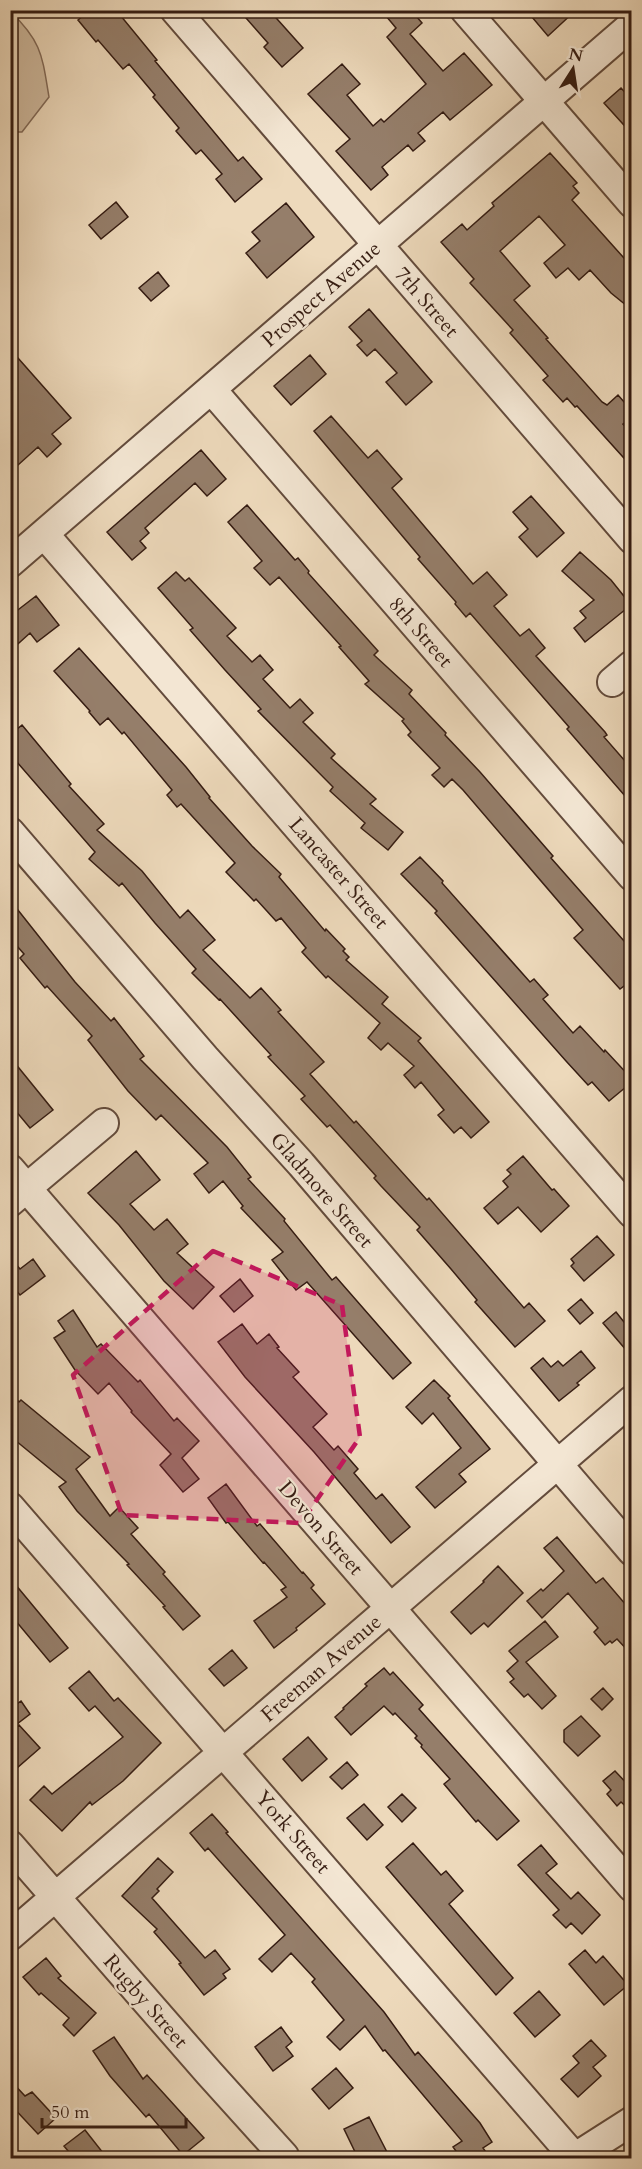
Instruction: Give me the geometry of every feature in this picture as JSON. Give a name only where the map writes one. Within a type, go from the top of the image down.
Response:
[{"type":"street","name":"7th Street","points":[[175,10],[632,539]]},
{"type":"street","points":[[465,10],[632,203]]},
{"type":"street","name":"Prospect Avenue","points":[[10,563],[632,25]]},
{"type":"street","name":"8th Street","points":[[211,389],[632,876]]},
{"type":"street","name":"Lancaster Street","points":[[44,534],[632,1213]]},
{"type":"street","name":"Gladmore Street","points":[[10,832],[205,1058],[301,1164],[632,1551]]},
{"type":"street","points":[[16,1186],[104,1123]]},
{"type":"street","name":"Devon Street","points":[[16,1186],[391,1608],[632,1887]]},
{"type":"street","name":"Freeman Avenue","points":[[10,1936],[632,1400]]},
{"type":"street","name":"York Street","points":[[10,1507],[574,2158]]},
{"type":"street","name":"Rugby Street","points":[[10,1845],[284,2156]]},
{"type":"street","points":[[574,2158],[632,2121]]},
{"type":"highlighted area","points":[[213,1251],[342,1305],[360,1437],[301,1523],[122,1515],[73,1375]]},
{"type":"shaded area","points":[[10,11],[35,41],[42,60],[49,97],[22,132],[11,132]]},
{"type":"building","points":[[90,10],[116,10],[238,161],[243,157],[262,179],[235,202],[216,179],[222,174],[201,150],[196,154],[176,131],[179,128],[129,64],[123,69],[78,20]]},
{"type":"building","points":[[239,10],[269,10],[303,48],[282,67],[264,47],[268,43]]},
{"type":"building","points":[[381,10],[411,10],[422,23],[410,34],[443,71],[464,53],[492,85],[450,120],[443,112],[418,133],[425,141],[413,151],[408,145],[382,167],[388,175],[371,190],[336,151],[350,139],[308,94],[342,64],[360,84],[347,95],[373,126],[381,119],[384,122],[426,84],[387,37],[396,28]]},
{"type":"building","points":[[526,10],[576,10],[548,36]]},
{"type":"building","points":[[621,88],[632,100],[632,134],[604,103]]},
{"type":"building","points":[[550,153],[577,183],[573,186],[579,193],[572,200],[632,267],[632,310],[611,293],[590,270],[579,280],[568,268],[556,278],[544,263],[565,245],[539,216],[500,251],[530,286],[514,300],[548,338],[546,339],[602,402],[607,405],[618,395],[632,411],[632,417],[623,424],[632,434],[632,467],[577,406],[575,407],[567,398],[563,402],[543,380],[548,376],[510,333],[513,330],[470,283],[474,279],[441,242],[462,224],[467,230],[494,206],[492,203]]},
{"type":"building","points":[[116,202],[128,217],[101,239],[89,225]]},
{"type":"building","points":[[286,203],[314,237],[267,278],[246,253],[260,241],[252,232]]},
{"type":"building","points":[[158,272],[169,286],[151,301],[139,288]]},
{"type":"building","points":[[369,309],[432,382],[406,405],[386,382],[397,373],[375,349],[367,356],[357,345],[362,341],[349,327]]},
{"type":"building","points":[[10,349],[71,418],[52,434],[61,444],[47,457],[38,447],[18,465],[10,456]]},
{"type":"building","points":[[310,355],[326,374],[291,405],[274,386]]},
{"type":"building","points":[[331,416],[368,458],[377,450],[402,479],[392,488],[473,584],[487,572],[507,595],[494,606],[520,636],[529,629],[545,648],[536,656],[605,732],[607,735],[604,737],[632,769],[632,804],[470,613],[466,617],[455,604],[456,602],[418,559],[420,557],[314,431]]},
{"type":"building","points":[[201,450],[226,479],[207,496],[195,483],[145,528],[149,533],[140,541],[146,548],[132,560],[107,532]]},
{"type":"building","points":[[531,496],[564,533],[537,557],[519,537],[528,529],[513,512]]},
{"type":"building","points":[[247,505],[295,560],[298,558],[309,571],[308,573],[378,651],[374,655],[412,690],[409,694],[480,772],[553,856],[551,858],[632,950],[632,980],[620,989],[574,938],[583,930],[463,790],[452,779],[444,787],[432,775],[440,768],[408,735],[411,732],[402,721],[404,719],[365,684],[369,681],[339,647],[341,646],[279,577],[270,585],[254,568],[262,561],[228,522]]},
{"type":"building","points":[[580,552],[611,580],[631,605],[585,642],[574,628],[586,618],[580,611],[594,600],[562,571]]},
{"type":"building","points":[[176,572],[185,581],[189,578],[236,628],[227,636],[252,662],[260,655],[273,670],[263,679],[290,708],[300,699],[313,713],[303,722],[335,754],[331,758],[376,799],[370,804],[403,832],[388,850],[361,828],[365,823],[330,791],[333,787],[258,711],[261,709],[190,630],[193,628],[158,588]]},
{"type":"building","points":[[36,596],[59,625],[37,642],[30,633],[10,651],[10,616]]},
{"type":"building","points":[[79,648],[186,767],[209,798],[281,874],[279,877],[325,931],[326,929],[345,949],[343,951],[349,957],[346,960],[388,997],[382,1004],[421,1038],[418,1041],[489,1122],[471,1138],[461,1127],[454,1133],[438,1115],[444,1110],[421,1082],[415,1088],[404,1075],[414,1066],[388,1043],[381,1050],[368,1038],[380,1023],[328,976],[326,978],[302,952],[306,948],[281,918],[276,921],[226,872],[235,863],[181,804],[177,807],[167,795],[172,790],[124,732],[122,734],[108,718],[100,725],[54,671]]},
{"type":"building","points":[[22,725],[71,784],[69,786],[104,824],[97,830],[142,871],[180,918],[188,910],[215,940],[203,950],[250,998],[261,988],[281,1010],[278,1012],[324,1062],[310,1074],[427,1200],[429,1198],[524,1308],[529,1303],[545,1321],[515,1347],[417,1230],[420,1227],[381,1186],[374,1178],[376,1176],[330,1125],[327,1127],[301,1099],[305,1096],[268,1057],[271,1055],[220,999],[192,973],[196,969],[122,883],[119,886],[89,859],[95,852],[10,754],[10,735]]},
{"type":"building","points":[[420,857],[530,982],[534,979],[548,995],[543,999],[573,1033],[580,1026],[632,1079],[632,1082],[609,1101],[592,1082],[588,1085],[435,913],[437,911],[401,874]]},
{"type":"building","points":[[10,900],[75,982],[111,1021],[114,1018],[144,1056],[140,1059],[227,1147],[251,1177],[248,1179],[285,1219],[284,1221],[332,1280],[336,1277],[411,1363],[393,1379],[307,1282],[296,1290],[272,1260],[283,1252],[241,1208],[243,1206],[223,1181],[209,1193],[194,1174],[208,1163],[161,1115],[156,1120],[128,1091],[88,1040],[92,1036],[47,986],[45,988],[20,958],[24,954],[10,938]]},
{"type":"building","points":[[10,1057],[53,1110],[30,1128],[10,1104]]},
{"type":"building","points":[[136,1151],[160,1180],[130,1204],[154,1230],[167,1219],[188,1244],[177,1253],[214,1287],[193,1309],[164,1281],[119,1225],[88,1193]]},
{"type":"building","points":[[523,1156],[569,1206],[541,1232],[518,1207],[498,1224],[484,1208],[508,1187],[503,1181],[511,1174],[507,1170]]},
{"type":"building","points":[[597,1236],[614,1255],[584,1281],[571,1266],[574,1263],[571,1259]]},
{"type":"building","points":[[10,1257],[20,1269],[33,1259],[45,1276],[20,1295],[10,1283]]},
{"type":"building","points":[[240,1279],[253,1296],[234,1312],[220,1296]]},
{"type":"building","points":[[581,1299],[593,1313],[580,1324],[568,1310]]},
{"type":"building","points":[[73,1310],[97,1347],[101,1344],[138,1382],[140,1380],[174,1421],[177,1418],[199,1441],[182,1458],[199,1479],[183,1492],[160,1465],[171,1454],[131,1412],[109,1383],[98,1394],[75,1370],[54,1338],[65,1331],[58,1321]]},
{"type":"building","points":[[616,1312],[632,1332],[632,1357],[603,1323]]},
{"type":"building","points":[[242,1324],[257,1344],[269,1334],[279,1347],[277,1348],[299,1372],[293,1377],[327,1414],[313,1427],[334,1450],[338,1446],[358,1469],[354,1473],[376,1499],[382,1494],[410,1527],[391,1543],[314,1452],[245,1377],[218,1342]]},
{"type":"building","points":[[581,1351],[595,1368],[559,1401],[531,1368],[543,1358],[551,1367],[558,1361],[563,1366]]},
{"type":"building","points":[[434,1380],[450,1396],[448,1398],[490,1449],[459,1474],[466,1482],[435,1508],[416,1487],[461,1448],[433,1413],[422,1424],[406,1407]]},
{"type":"building","points":[[10,1392],[19,1402],[21,1400],[90,1457],[76,1469],[110,1516],[119,1507],[138,1528],[131,1534],[200,1616],[183,1630],[163,1607],[165,1606],[127,1565],[129,1564],[77,1511],[59,1487],[66,1482],[10,1436]]},
{"type":"building","points":[[226,1484],[257,1526],[260,1524],[314,1585],[311,1588],[325,1604],[274,1648],[254,1621],[287,1597],[281,1590],[286,1587],[228,1522],[226,1523],[208,1498]]},
{"type":"building","points":[[557,1537],[596,1583],[603,1578],[632,1612],[632,1655],[617,1639],[605,1645],[594,1632],[598,1628],[568,1593],[542,1618],[527,1601],[541,1589],[543,1591],[564,1571],[544,1548]]},
{"type":"building","points":[[498,1566],[523,1593],[488,1627],[484,1623],[471,1634],[451,1612]]},
{"type":"building","points":[[10,1578],[68,1648],[50,1662],[10,1614]]},
{"type":"building","points":[[545,1621],[558,1637],[526,1662],[556,1696],[542,1709],[528,1694],[524,1697],[510,1682],[514,1679],[507,1671],[518,1661],[509,1651]]},
{"type":"building","points":[[232,1650],[247,1668],[224,1686],[209,1669]]},
{"type":"building","points":[[384,1668],[390,1675],[393,1672],[423,1705],[419,1709],[519,1821],[497,1840],[478,1820],[476,1822],[444,1784],[450,1779],[421,1747],[422,1745],[415,1738],[417,1736],[395,1713],[393,1715],[384,1706],[351,1735],[335,1717],[367,1686],[365,1684]]},
{"type":"building","points":[[89,1671],[114,1701],[118,1698],[161,1743],[123,1781],[92,1805],[90,1802],[62,1831],[30,1800],[44,1786],[52,1794],[123,1737],[95,1706],[89,1711],[69,1688]]},
{"type":"building","points":[[603,1688],[613,1699],[602,1710],[591,1699]]},
{"type":"building","points":[[21,1701],[30,1714],[17,1724],[10,1715],[10,1709]]},
{"type":"building","points":[[581,1716],[600,1736],[578,1756],[564,1742],[564,1730]]},
{"type":"building","points":[[19,1725],[40,1748],[10,1774],[10,1733]]},
{"type":"building","points":[[308,1737],[327,1759],[302,1781],[283,1759]]},
{"type":"building","points":[[347,1762],[358,1775],[342,1789],[330,1777]]},
{"type":"building","points":[[615,1771],[632,1789],[632,1812],[621,1802],[617,1806],[607,1794],[611,1790],[603,1781]]},
{"type":"building","points":[[402,1794],[416,1808],[402,1822],[388,1807]]},
{"type":"building","points":[[364,1804],[383,1825],[367,1840],[347,1818]]},
{"type":"building","points":[[212,1814],[228,1832],[226,1833],[384,2012],[415,2055],[418,2052],[480,2123],[492,2142],[483,2148],[490,2158],[461,2158],[453,2147],[462,2141],[385,2050],[383,2051],[365,2026],[340,2050],[327,2037],[344,2020],[312,1982],[315,1979],[291,1953],[272,1972],[259,1959],[285,1935],[208,1848],[205,1851],[190,1833]]},
{"type":"building","points":[[413,1843],[441,1875],[446,1871],[463,1891],[449,1904],[513,1978],[496,1995],[386,1867]]},
{"type":"building","points":[[541,1845],[557,1864],[546,1873],[571,1899],[578,1892],[600,1915],[582,1934],[571,1923],[566,1928],[553,1915],[559,1910],[518,1865]]},
{"type":"building","points":[[158,1858],[173,1872],[152,1898],[205,1958],[215,1950],[230,1969],[223,1974],[226,1978],[204,1995],[179,1964],[181,1963],[154,1932],[157,1929],[122,1896]]},
{"type":"building","points":[[585,1950],[596,1963],[603,1956],[628,1985],[604,2005],[569,1964]]},
{"type":"building","points":[[46,1958],[61,1976],[58,1978],[96,2013],[74,2036],[63,2025],[69,2018],[41,1993],[39,1995],[23,1977]]},
{"type":"building","points":[[539,1991],[560,2015],[535,2037],[514,2013]]},
{"type":"building","points":[[281,2027],[292,2042],[286,2047],[293,2056],[273,2071],[255,2047]]},
{"type":"building","points":[[114,2037],[143,2079],[147,2075],[204,2138],[183,2155],[149,2114],[146,2117],[110,2076],[93,2051]]},
{"type":"building","points":[[591,2040],[606,2056],[593,2067],[601,2076],[578,2097],[561,2079],[579,2063],[573,2056]]},
{"type":"building","points":[[336,2068],[353,2088],[329,2109],[312,2089]]},
{"type":"building","points":[[10,2080],[25,2096],[32,2092],[56,2118],[38,2134],[10,2104]]},
{"type":"building","points":[[369,2117],[390,2158],[358,2158],[344,2129]]},
{"type":"building","points":[[85,2130],[107,2158],[74,2158],[64,2146]]}]
